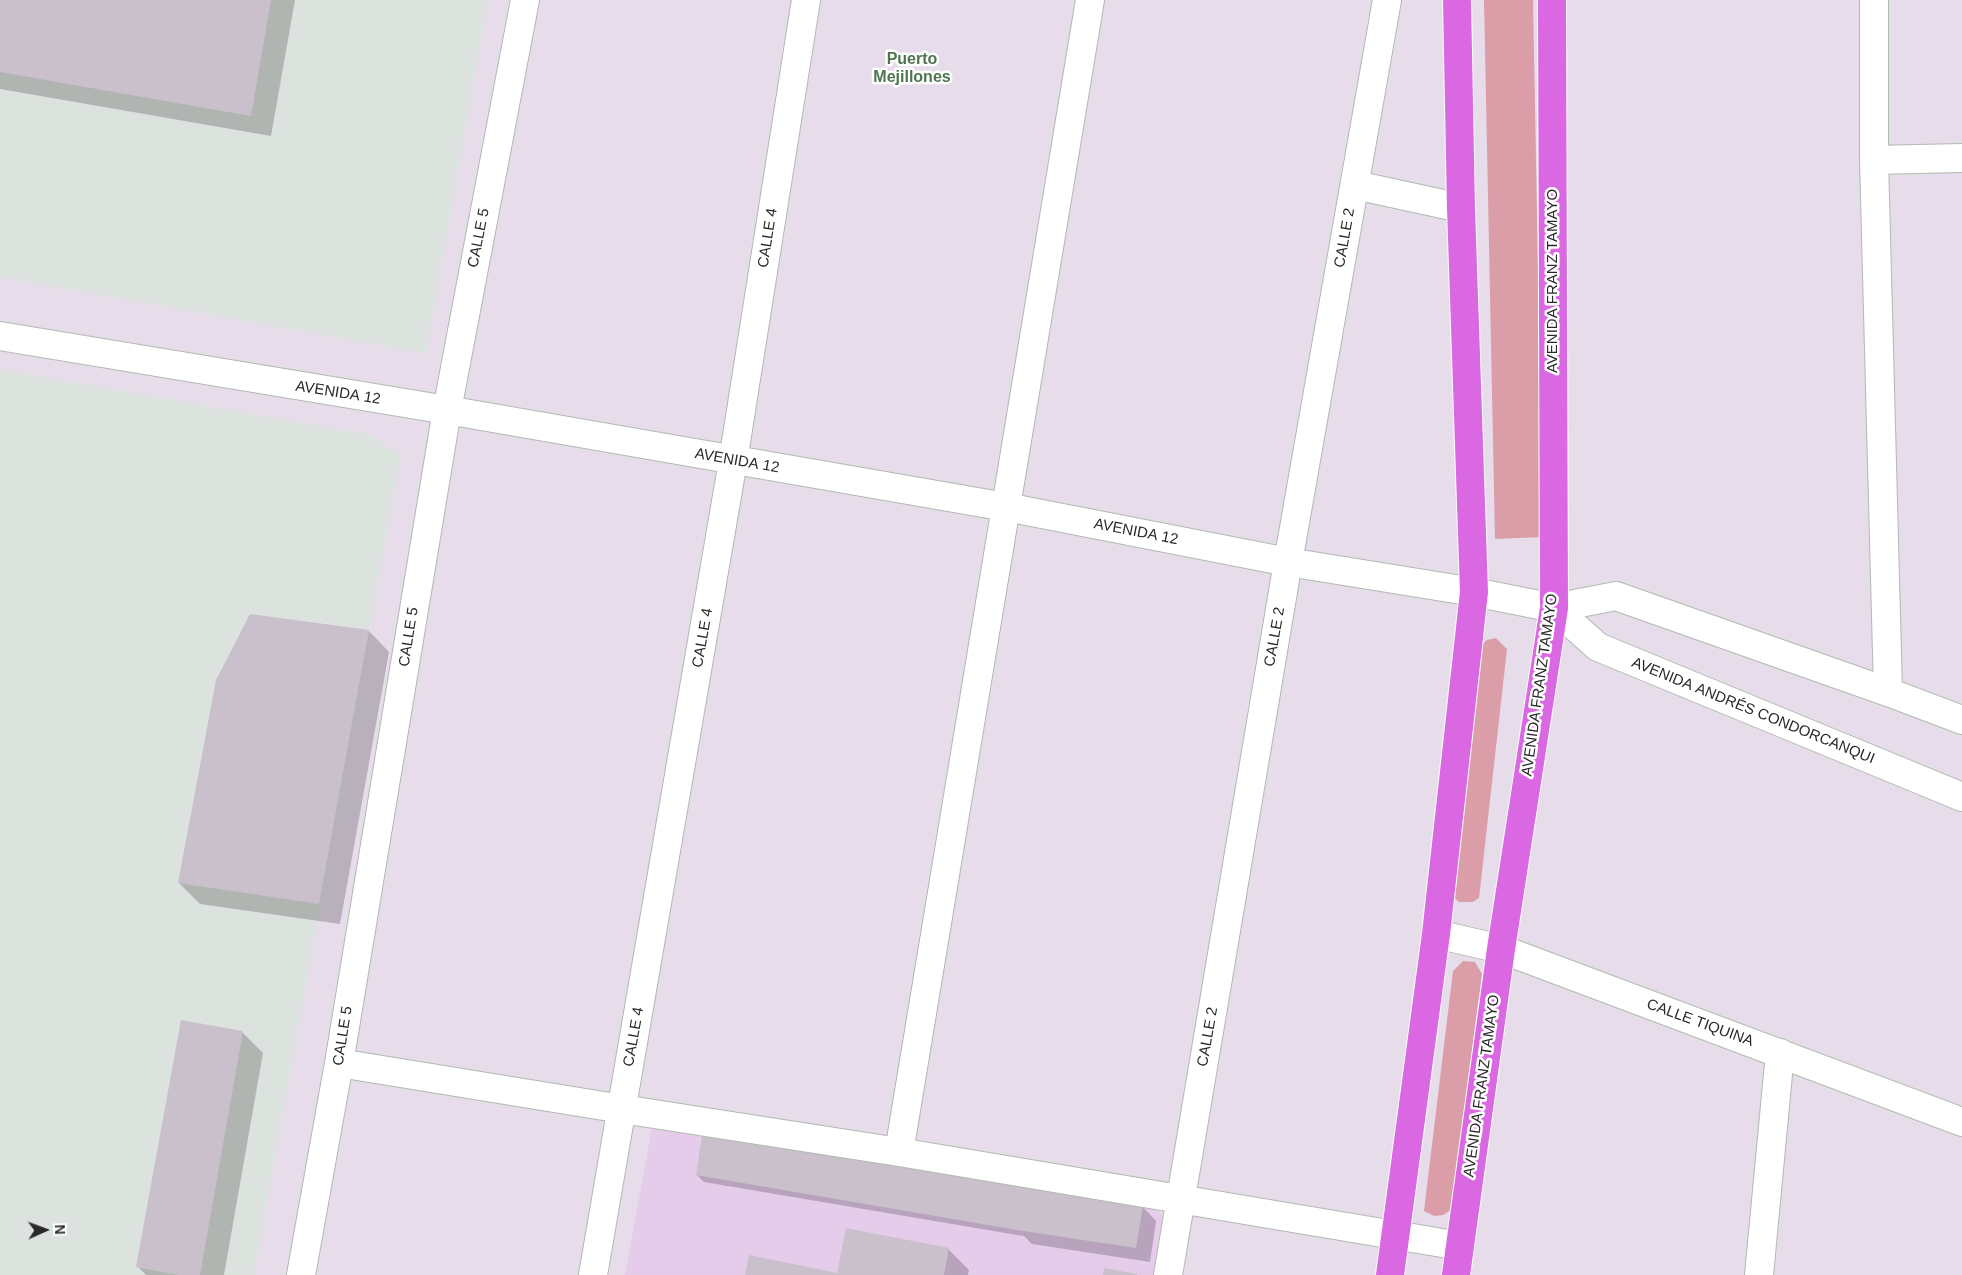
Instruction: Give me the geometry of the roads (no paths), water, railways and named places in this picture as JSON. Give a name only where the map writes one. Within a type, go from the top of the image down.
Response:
[{"type":"main road","points":[[1390,1275],[1436,934],[1474,592],[1461,208],[1457,0]]},
{"type":"main road","name":"AVENIDA FRANZ TAMAYO","points":[[1456,1275],[1501,949],[1554,608],[1552,0]]},
{"type":"street","name":"CALLE 5","points":[[301,1275],[339,1063],[447,410],[525,0]]},
{"type":"street","name":"CALLE 4","points":[[593,1275],[733,461],[806,0]]},
{"type":"street","points":[[899,1152],[1090,0]]},
{"type":"street","name":"CALLE 2","points":[[1168,1275],[1288,562],[1387,0]]},
{"type":"street","points":[[1874,0],[1874,160],[1888,692]]},
{"type":"street","points":[[1874,160],[1962,158]]},
{"type":"street","points":[[1355,185],[1461,208]]},
{"type":"street","name":"AVENIDA 12","points":[[0,336],[447,410],[733,461],[1006,506],[1288,562],[1474,592]]},
{"type":"street","points":[[1474,592],[1554,608],[1616,596],[1962,720]]},
{"type":"street","name":"AVENIDA ANDRÉS CONDORCANQUI","points":[[1554,608],[1598,647],[1962,797]]},
{"type":"street","name":"CALLE TIQUINA","points":[[1436,934],[1501,949],[1962,1122]]},
{"type":"street","points":[[1760,1275],[1780,1053]]},
{"type":"street","points":[[339,1063],[622,1110],[899,1152],[1181,1198],[1460,1246]]},
{"type":"district","name":"Puerto Mejillones","points":[[912,69]]}]
